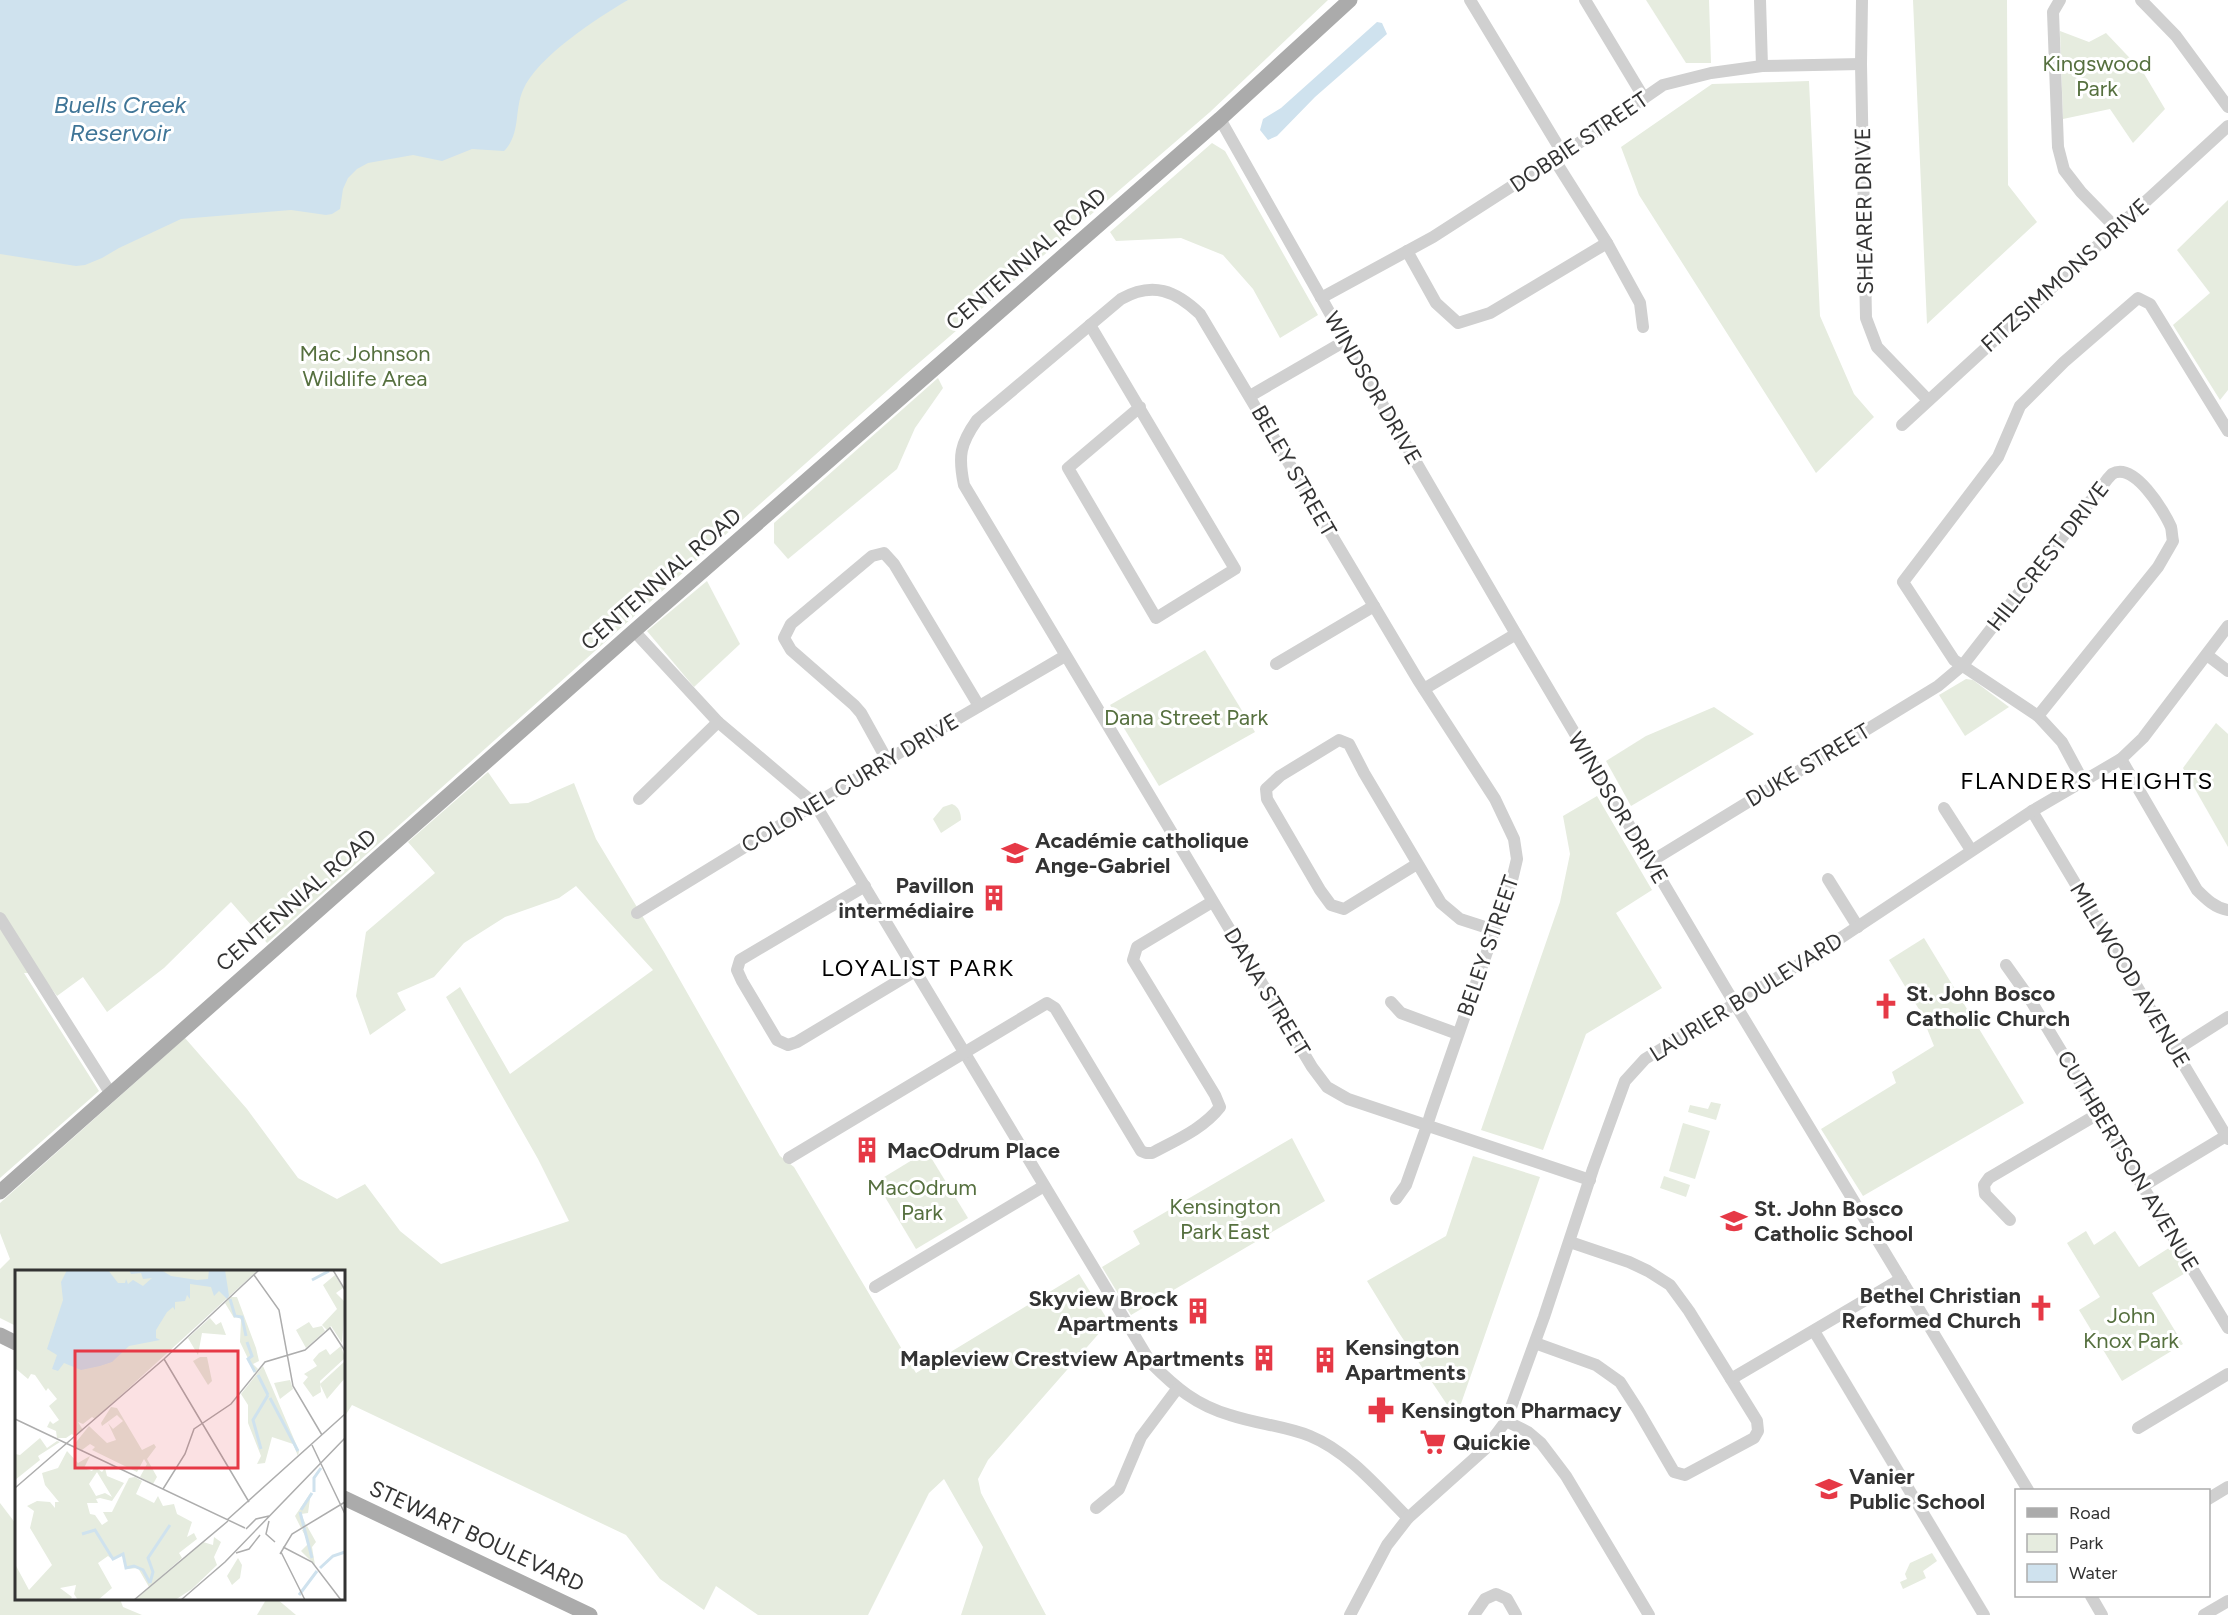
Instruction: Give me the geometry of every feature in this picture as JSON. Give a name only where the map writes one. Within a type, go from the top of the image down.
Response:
[{"type":"main road","name":"CENTENNIAL ROAD","points":[[0,1192],[634,631],[1220,119],[1350,0]]},
{"type":"main road","points":[[0,1335],[15,1342]]},
{"type":"main road","name":"STEWART BOULEVARD","points":[[345,1498],[591,1615]]},
{"type":"street","points":[[1470,0],[1640,303],[1643,327]]},
{"type":"street","points":[[1585,0],[1644,98]]},
{"type":"street","points":[[1760,0],[1762,66]]},
{"type":"street","name":"SHEARER DRIVE","points":[[1862,0],[1861,64],[1866,318],[1877,347],[1928,400]]},
{"type":"street","points":[[2060,0],[2053,12],[2058,147],[2064,170],[2081,192],[2116,228]]},
{"type":"street","points":[[2141,0],[2176,36],[2228,107]]},
{"type":"street","name":"DOBBIE STREET","points":[[1321,298],[1432,237],[1663,85],[1711,73],[1762,66],[1861,64]]},
{"type":"street","name":"WINDSOR DRIVE","points":[[1220,119],[1345,341],[1650,862],[2027,1489]]},
{"type":"street","name":"FITZSIMMONS DRIVE","points":[[1902,425],[2228,126]]},
{"type":"street","points":[[1407,251],[1436,303],[1458,323],[1490,313],[1607,243]]},
{"type":"street","name":"BELEY STREET","points":[[1065,656],[964,485],[960,469],[965,437],[977,420],[1121,298],[1135,291],[1152,289],[1171,293],[1186,302],[1200,315],[1424,689],[1495,800],[1514,839],[1517,859],[1512,880],[1406,1185],[1396,1199]]},
{"type":"street","points":[[2083,781],[2062,742],[2038,716],[1954,660],[1903,582],[1998,457],[2020,406],[2064,362],[2138,298],[2150,304],[2228,431]]},
{"type":"street","points":[[1090,326],[1140,407],[1235,569],[1156,618],[1068,468],[1140,407]]},
{"type":"street","points":[[1250,396],[1345,341]]},
{"type":"street","name":"HILLCREST DRIVE","points":[[1964,665],[2002,612],[2113,474],[2123,472],[2134,477],[2144,486],[2171,527],[2173,541],[2145,584],[2038,716]]},
{"type":"street","points":[[888,760],[855,705],[791,650],[784,638],[791,624],[872,556],[884,553],[894,564],[979,706]]},
{"type":"street","points":[[1276,664],[1374,606]]},
{"type":"street","name":"LAURIER BOULEVARD","points":[[1350,1615],[1387,1545],[1408,1518],[1485,1449],[1506,1421],[1625,1081],[1645,1059],[1858,927],[1971,850],[2121,759],[2143,738],[2228,626]]},
{"type":"street","points":[[634,631],[718,722],[815,804],[1151,1363],[1177,1389],[1198,1403],[1231,1416],[1274,1425],[1309,1436],[1330,1446],[1347,1459],[1408,1518]]},
{"type":"street","points":[[1424,689],[1516,634]]},
{"type":"street","points":[[2207,654],[2228,671]]},
{"type":"street","name":"COLONEL CURRY DRIVE","points":[[637,913],[888,760],[1065,656]]},
{"type":"street","name":"DANA STREET","points":[[1065,656],[1312,1067],[1328,1087],[1348,1099],[1590,1180]]},
{"type":"street","name":"DUKE STREET","points":[[1650,862],[1938,686],[1964,665]]},
{"type":"street","points":[[639,799],[718,722]]},
{"type":"street","points":[[1417,864],[1344,909],[1331,905],[1267,799],[1266,789],[1280,776],[1339,740],[1349,744],[1359,766],[1441,903],[1460,919],[1494,930]]},
{"type":"street","points":[[2121,759],[2197,890],[2208,901],[2228,910]]},
{"type":"street","points":[[1944,808],[1971,850]]},
{"type":"street","name":"MILLWOOD AVENUE","points":[[2032,812],[2227,1138]]},
{"type":"street","points":[[1828,879],[1858,927]]},
{"type":"street","points":[[865,886],[740,960],[737,970],[742,981],[777,1040],[788,1045],[797,1042],[915,971]]},
{"type":"street","points":[[789,1158],[1047,1003],[1055,1008],[1141,1151],[1152,1153],[1200,1126],[1220,1107],[1215,1095],[1133,960],[1137,947],[1212,902]]},
{"type":"street","points":[[0,918],[111,1094]]},
{"type":"street","name":"CUTHBERTSON AVENUE","points":[[2006,965],[2028,996],[2228,1328]]},
{"type":"street","points":[[1391,1002],[1401,1013],[1458,1034]]},
{"type":"street","points":[[2176,1050],[2228,1017]]},
{"type":"street","points":[[2010,1220],[1985,1194],[1984,1185],[1989,1178],[2098,1114]]},
{"type":"street","points":[[2143,1186],[2227,1138]]},
{"type":"street","points":[[875,1287],[1044,1186]]},
{"type":"street","points":[[1535,1343],[1596,1365],[1620,1382],[1674,1472],[1685,1475],[1748,1441],[1758,1431],[1757,1421],[1689,1311],[1670,1285],[1629,1262],[1570,1242]]},
{"type":"street","points":[[1731,1380],[1901,1279]]},
{"type":"street","points":[[1814,1331],[1984,1615]]},
{"type":"street","points":[[2138,1428],[2228,1374]]},
{"type":"street","points":[[1096,1508],[1119,1489],[1141,1437],[1177,1389]]},
{"type":"street","points":[[1506,1421],[1528,1432],[1541,1443],[1566,1476],[1649,1615]]},
{"type":"street","points":[[2210,1498],[2228,1487]]},
{"type":"street","points":[[1474,1615],[1485,1599],[1496,1594],[1507,1599],[1516,1615]]},
{"type":"street","points":[[2092,1597],[2102,1615]]},
{"type":"street","points":[[2204,1615],[2228,1601]]},
{"type":"green space","name":"Mac Johnson Wildlife Area","points":[[0,0],[1328,0],[1210,112],[906,374],[267,943],[231,902],[164,968],[107,1012],[83,977],[57,996],[38,971],[24,973],[99,1091],[0,1178]]},
{"type":"green space","points":[[1646,0],[1709,0],[1711,63],[1686,63]]},
{"type":"green space","points":[[1913,0],[2007,0],[2008,185],[2037,222],[1927,324]]},
{"type":"green space","name":"Kingswood Park","points":[[2060,31],[2089,42],[2106,33],[2143,72],[2165,109],[2133,143],[2110,109],[2063,119]]},
{"type":"green space","points":[[1809,81],[1820,316],[1854,394],[1874,417],[1816,473],[1639,195],[1621,147],[1712,84]]},
{"type":"green space","points":[[1212,143],[1225,151],[1318,315],[1280,338],[1253,289],[1223,255],[1181,238],[1116,241],[1110,232]]},
{"type":"green space","points":[[2228,200],[2228,390],[2220,400],[2173,325],[2210,293],[2177,250]]},
{"type":"green space","points":[[938,378],[943,388],[915,428],[897,469],[788,559],[774,543],[774,523]]},
{"type":"green space","points":[[707,581],[740,644],[694,687],[647,631]]},
{"type":"green space","name":"Dana Street Park","points":[[1205,650],[1255,732],[1159,786],[1110,705]]},
{"type":"green space","points":[[1966,679],[1973,680],[2009,707],[1965,736],[1939,695]]},
{"type":"green space","points":[[1714,707],[1754,734],[1631,806],[1606,761],[1646,736]]},
{"type":"green space","points":[[2216,723],[2228,734],[2228,847],[2183,768]]},
{"type":"green space","points":[[488,772],[510,804],[528,803],[574,783],[596,839],[664,952],[780,1156],[794,1167],[916,1373],[1079,1274],[1109,1322],[988,1460],[978,1479],[981,1493],[1046,1615],[961,1615],[983,1547],[944,1479],[929,1493],[868,1615],[758,1615],[716,1586],[704,1610],[660,1579],[626,1535],[352,1405],[345,1416],[345,1270],[15,1270],[15,1326],[0,1318],[0,1269],[10,1259],[0,1233],[0,1203],[185,1038],[247,1109],[298,1178],[337,1199],[365,1184],[400,1231],[441,1264],[569,1221],[538,1159],[446,997],[460,987],[510,1074],[653,970],[576,886],[559,898],[505,917],[464,943],[434,977],[397,993],[406,1010],[370,1035],[356,996],[366,932],[435,873],[408,842]]},
{"type":"green space","points":[[1597,796],[1652,890],[1616,913],[1662,988],[1586,1034],[1543,1150],[1481,1130],[1560,902],[1570,854],[1563,816]]},
{"type":"green space","points":[[952,804],[959,810],[961,820],[941,833],[933,819],[943,807]]},
{"type":"green space","points":[[1924,938],[2024,1103],[1863,1196],[1821,1129],[1896,1083],[1892,1072],[1934,1046],[1920,1011],[1889,960]]},
{"type":"green space","points":[[1711,1102],[1721,1104],[1716,1120],[1688,1112],[1690,1105],[1708,1109]]},
{"type":"green space","points":[[1683,1123],[1710,1131],[1695,1179],[1669,1171]]},
{"type":"green space","name":"Kensington Park East","points":[[1292,1138],[1325,1201],[1131,1315],[1102,1267],[1140,1244],[1133,1231]]},
{"type":"green space","name":"MacOdrum Park","points":[[927,1151],[968,1218],[916,1249],[876,1182]]},
{"type":"green space","points":[[1473,1156],[1540,1177],[1456,1418],[1367,1281],[1446,1236]]},
{"type":"green space","points":[[1664,1176],[1690,1185],[1686,1197],[1660,1188]]},
{"type":"green space","name":"John Knox Park","points":[[2086,1231],[2094,1245],[2115,1231],[2139,1267],[2172,1246],[2187,1272],[2152,1293],[2183,1344],[2122,1381],[2079,1310],[2100,1297],[2067,1243]]},
{"type":"green space","points":[[0,1503],[15,1523],[15,1600],[120,1600],[123,1607],[142,1615],[0,1615]]},
{"type":"green space","points":[[1932,1553],[1937,1561],[1923,1571],[1926,1578],[1903,1589],[1900,1582],[1907,1579],[1905,1574],[1910,1563]]},
{"type":"green space","points":[[266,1600],[278,1600],[296,1615],[257,1615]]},
{"type":"water","name":"Buells Creek Reservoir","points":[[0,0],[628,0],[569,39],[530,77],[520,98],[513,137],[504,151],[472,149],[442,161],[413,155],[368,163],[348,178],[343,189],[340,209],[332,214],[291,210],[181,219],[102,258],[76,266],[0,254]]},
{"type":"water","points":[[1377,22],[1382,23],[1387,34],[1315,97],[1277,136],[1268,140],[1260,130],[1263,119],[1281,108]]},
{"type":"place","name":"Académie catholique Ange-Gabriel","points":[[1015,853]]},
{"type":"place","name":"Pavillon intermédiaire","points":[[994,898]]},
{"type":"place","name":"St. John Bosco Catholic Church","points":[[1886,1006]]},
{"type":"place","name":"MacOdrum Place","points":[[867,1150]]},
{"type":"place","name":"St. John Bosco Catholic School","points":[[1734,1221]]},
{"type":"place","name":"Bethel Christian Reformed Church","points":[[2041,1308]]},
{"type":"place","name":"Skyview Brock Apartments","points":[[1198,1311]]},
{"type":"place","name":"Mapleview Crestview Apartments","points":[[1264,1358]]},
{"type":"place","name":"Kensington Apartments","points":[[1325,1360]]},
{"type":"place","name":"Kensington Pharmacy","points":[[1381,1410]]},
{"type":"place","name":"Quickie","points":[[1433,1442]]},
{"type":"place","name":"Vanier Public School","points":[[1829,1489]]},
{"type":"district","name":"FLANDERS HEIGHTS","points":[[2087,780]]},
{"type":"district","name":"LOYALIST PARK","points":[[918,967]]}]
